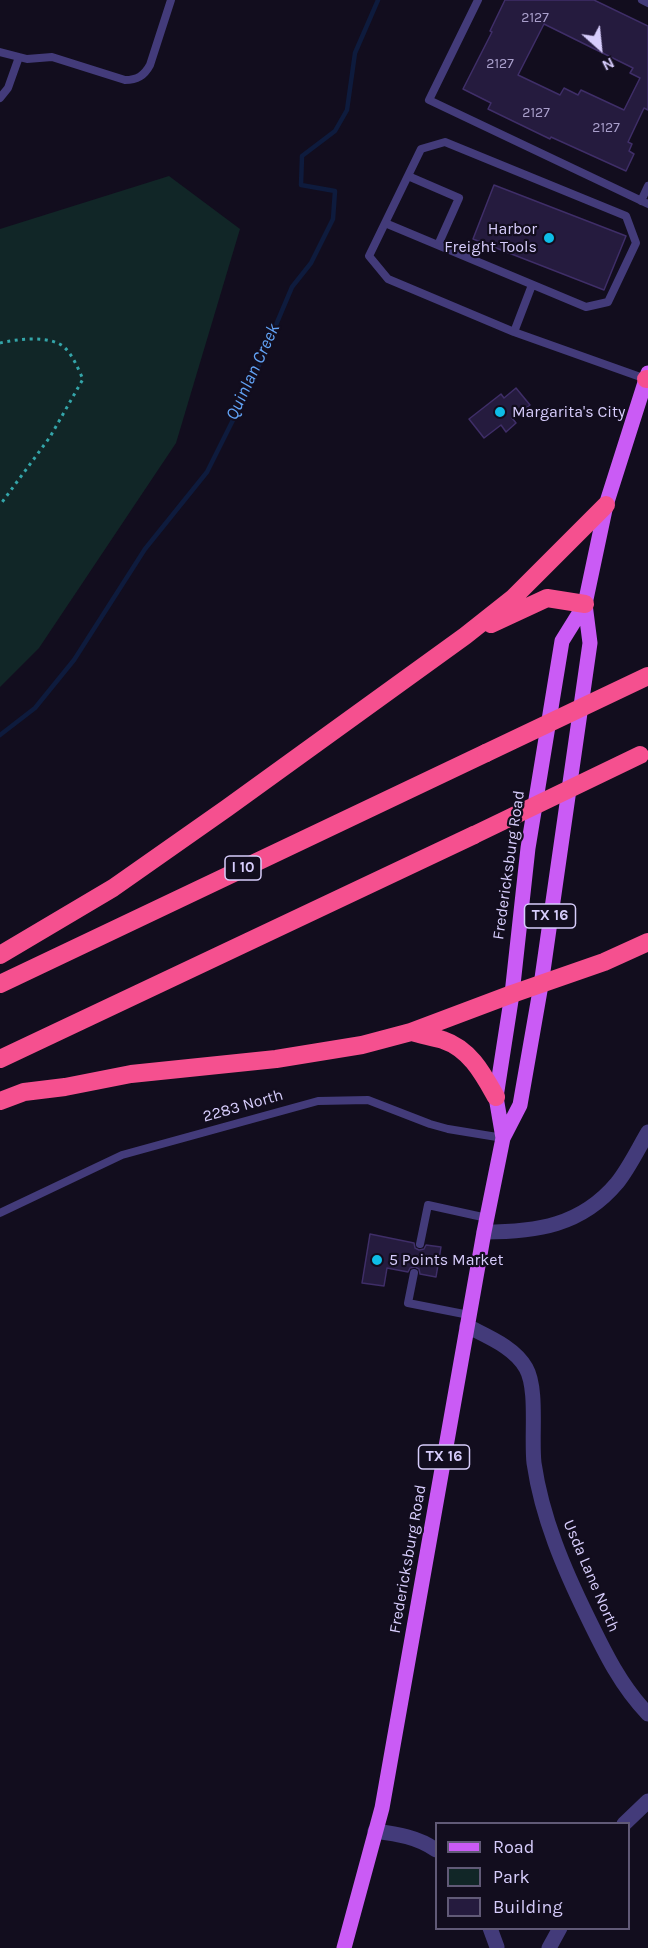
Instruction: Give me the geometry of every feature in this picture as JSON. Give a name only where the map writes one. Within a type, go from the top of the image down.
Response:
[{"type":"highway","points":[[0,955],[113,888],[465,636],[513,598],[606,505]]},
{"type":"highway","points":[[465,636],[547,598],[585,604]]},
{"type":"highway","name":"I 10","points":[[0,984],[648,676]]},
{"type":"highway","points":[[0,1059],[644,753]]},
{"type":"highway","points":[[0,1101],[24,1092],[65,1087],[130,1074],[276,1059],[362,1045],[411,1032],[604,962],[648,942]]},
{"type":"highway","points":[[411,1032],[444,1040],[460,1048],[479,1067],[496,1097]]},
{"type":"main road","name":"Fredericksburg Road","points":[[344,1948],[384,1796],[485,1225],[504,1138],[520,1105],[541,985],[590,644],[585,604],[606,505],[647,377]]},
{"type":"main road","name":"Fredericksburg Road","points":[[504,1138],[496,1097],[512,994],[528,848],[562,641],[585,604]]},
{"type":"street","points":[[485,1225],[535,1230],[563,1222],[592,1207],[617,1183],[648,1132]]},
{"type":"street","name":"Usda Lane North","points":[[468,1321],[514,1353],[526,1368],[531,1386],[532,1440],[538,1484],[562,1560],[607,1658],[621,1682],[648,1714]]},
{"type":"street","points":[[626,1822],[648,1801]]},
{"type":"street","points":[[375,1831],[418,1840],[435,1850]]},
{"type":"street","points":[[490,1930],[497,1948]]},
{"type":"street","points":[[549,1948],[559,1930]]},
{"type":"lane","points":[[0,52],[27,59],[52,57],[125,80],[140,78],[150,65],[171,0]]},
{"type":"lane","points":[[478,0],[429,100],[644,202],[648,186]]},
{"type":"lane","points":[[642,0],[648,3]]},
{"type":"lane","points":[[0,98],[8,88],[19,57]]},
{"type":"lane","points":[[385,223],[586,307],[608,302],[636,243],[626,216],[445,142],[421,149],[408,176],[385,223],[369,256],[388,279],[514,332],[647,377]]},
{"type":"lane","points":[[408,176],[459,198],[438,245]]},
{"type":"lane","points":[[514,332],[532,285]]},
{"type":"lane","name":"2283 North","points":[[0,1213],[122,1155],[318,1101],[368,1100],[430,1124],[504,1138]]},
{"type":"lane","points":[[420,1244],[428,1206],[485,1225]]},
{"type":"lane","points":[[414,1273],[408,1303],[468,1321]]},
{"type":"path","points":[[0,343],[43,339],[63,346],[75,362],[83,379],[50,437],[0,505]]},
{"type":"green space","points":[[169,176],[240,229],[176,443],[39,648],[0,687],[0,229]]},
{"type":"building","points":[[505,0],[594,0],[648,26],[648,110],[644,108],[628,142],[632,144],[629,151],[634,154],[626,171],[551,137],[550,139],[488,109],[491,103],[463,89],[492,32],[490,31]],"holes":[[[544,24],[633,68],[630,73],[640,78],[624,110],[581,90],[578,95],[564,88],[560,95],[518,75]]]},
{"type":"building","name":"Harbor Freight Tools","points":[[494,185],[626,236],[604,290],[473,239]]},
{"type":"building","name":"Margarita's City","points":[[516,388],[530,405],[512,418],[516,423],[506,432],[501,425],[484,438],[469,419],[501,394],[504,398]]},
{"type":"building","points":[[370,1234],[414,1243],[415,1248],[419,1250],[424,1249],[426,1245],[441,1247],[436,1277],[420,1274],[419,1269],[415,1267],[410,1268],[408,1272],[387,1268],[384,1286],[362,1283]]},
{"type":"waterway","name":"Quinlan Creek","points":[[0,735],[35,708],[74,660],[145,549],[207,472],[251,384],[292,287],[311,263],[333,219],[335,191],[301,185],[302,156],[335,131],[347,110],[355,53],[378,0]]},
{"type":"place","name":"Harbor Freight Tools","points":[[549,238]]},
{"type":"place","name":"Margarita's City","points":[[500,412]]},
{"type":"place","name":"5 Points Market","points":[[377,1260]]}]
